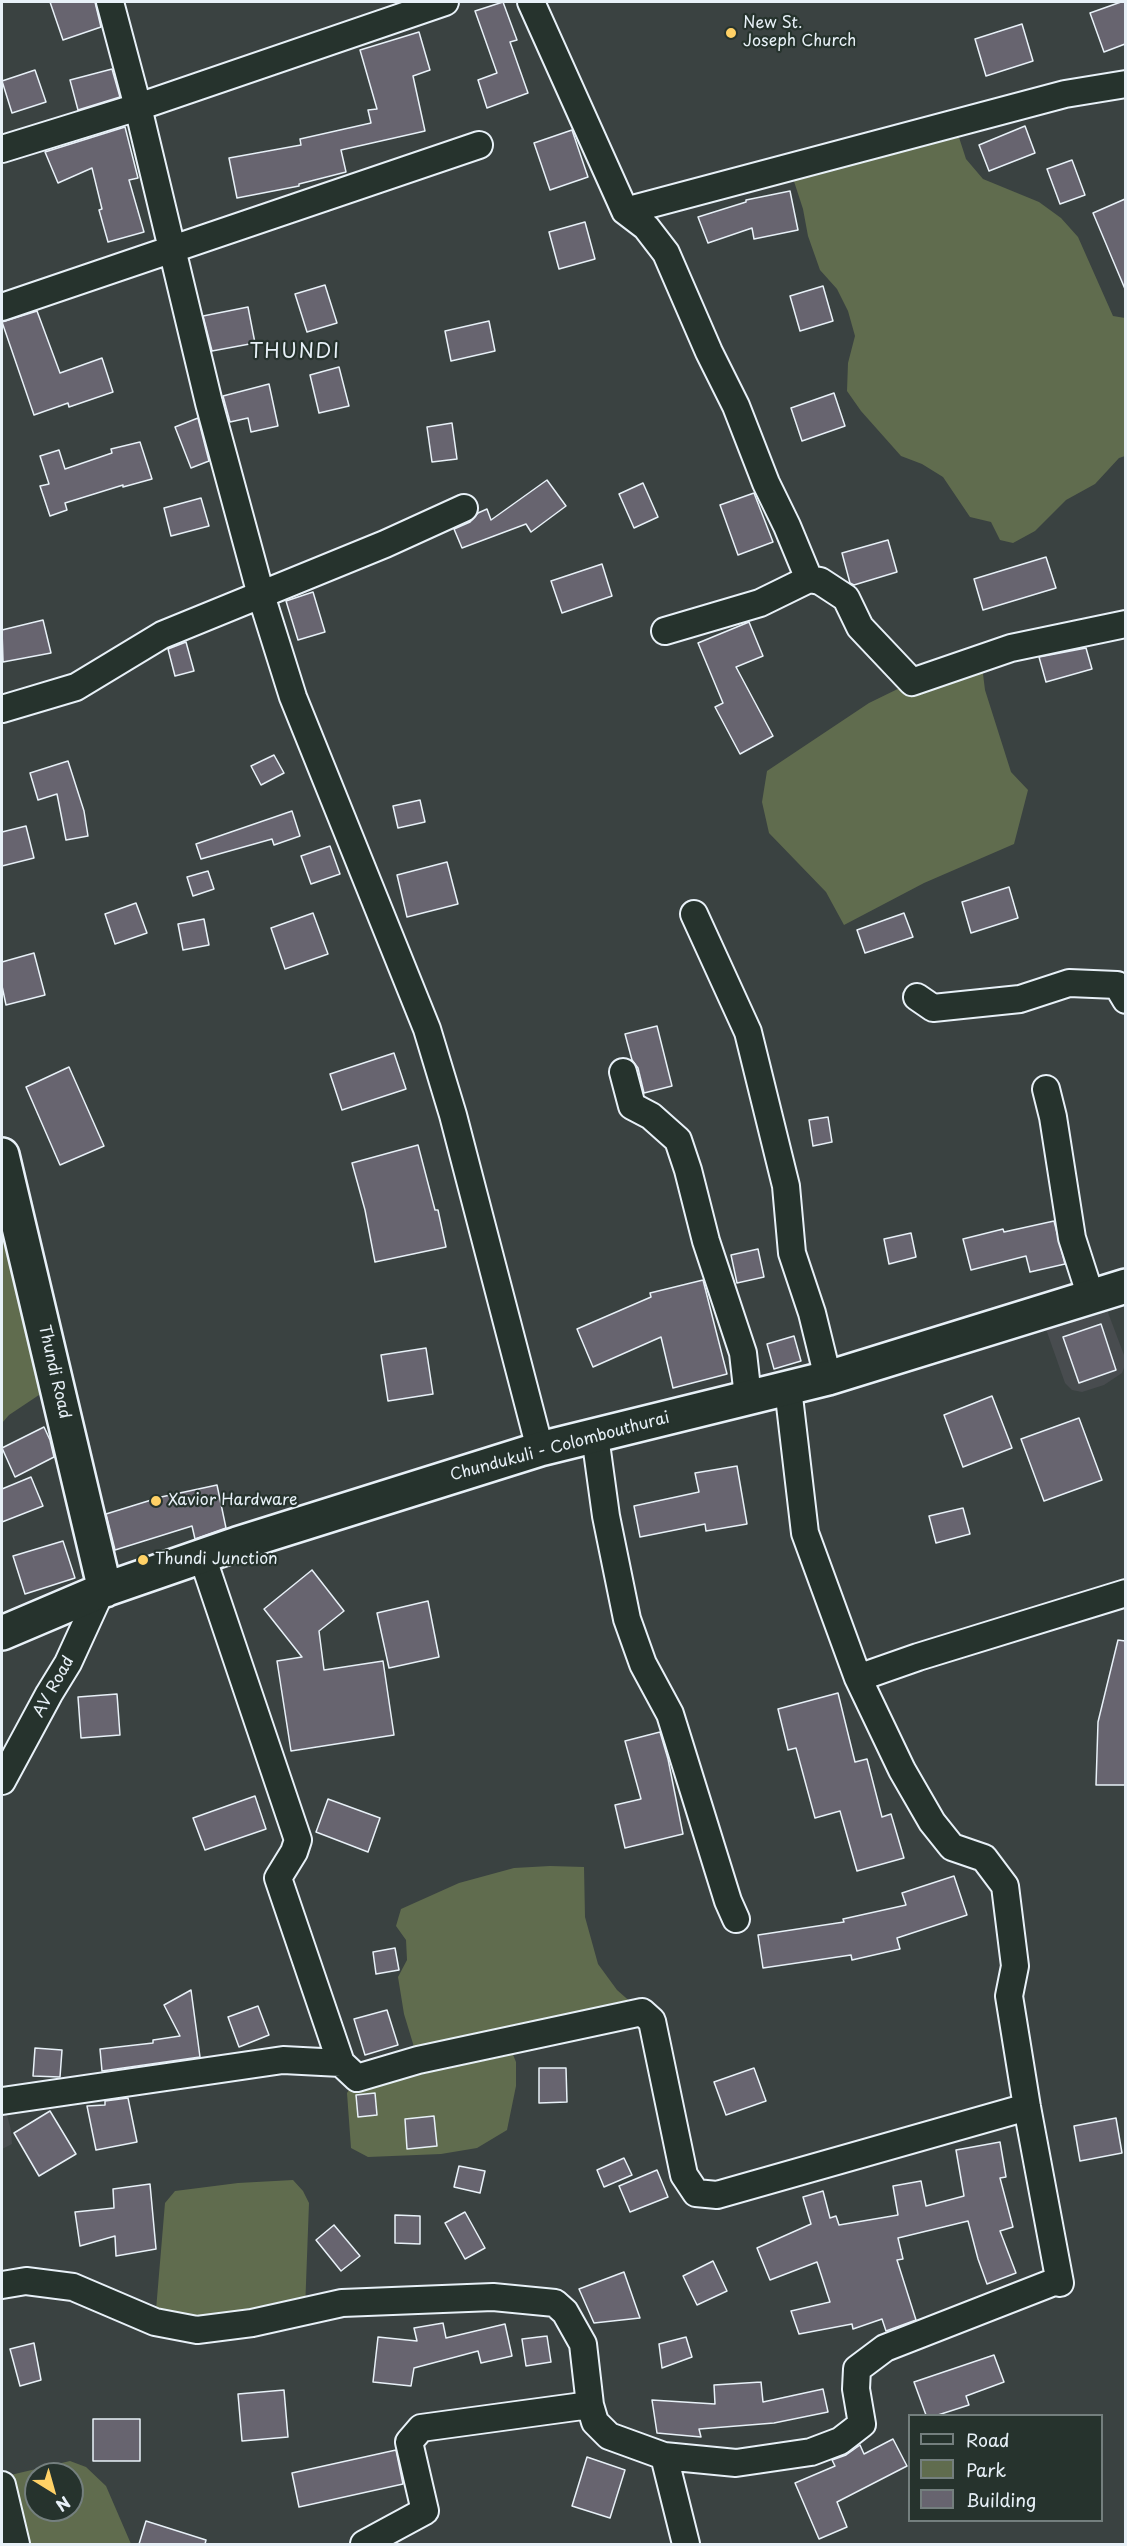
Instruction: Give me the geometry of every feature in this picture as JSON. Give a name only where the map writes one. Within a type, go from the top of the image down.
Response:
[{"type":"main road","name":"Thundi Road","points":[[2,1155],[103,1591]]},
{"type":"main road","name":"Chundukuli - Colombouthurai","points":[[2,1633],[103,1591],[202,1556],[540,1449],[828,1378],[1125,1286]]},
{"type":"street","points":[[110,2],[138,107],[209,403],[261,595],[293,697],[427,1029],[453,1115],[487,1254],[540,1449]]},
{"type":"street","points":[[2,149],[138,107],[445,2]]},
{"type":"street","points":[[531,2],[625,211],[646,227],[666,253],[709,352],[736,406],[766,483],[809,579]]},
{"type":"street","points":[[625,211],[1065,94],[1125,84]]},
{"type":"street","points":[[2,307],[479,145]]},
{"type":"street","points":[[2,709],[76,687],[162,635],[385,544],[464,508]]},
{"type":"street","points":[[664,631],[760,603],[809,579],[820,581],[846,598],[860,627],[912,682],[1011,648],[1125,624]]},
{"type":"street","points":[[694,914],[748,1032],[786,1186],[792,1253],[812,1313],[828,1378]]},
{"type":"street","points":[[917,997],[933,1008],[1020,999],[1069,983],[1117,985],[1125,1000]]},
{"type":"street","points":[[623,1072],[632,1106],[651,1116],[678,1140],[706,1241],[743,1353],[748,1398]]},
{"type":"street","points":[[1046,1089],[1053,1118],[1072,1238],[1091,1297]]},
{"type":"street","points":[[2,2284],[26,2281],[73,2287],[155,2322],[197,2330],[252,2323],[342,2302],[493,2297],[555,2303],[565,2312],[583,2344],[590,2405],[595,2422],[609,2436],[664,2456],[736,2463],[811,2452],[840,2440],[862,2424],[856,2389],[857,2369],[885,2348],[1054,2282],[1059,2283],[1027,2107],[1010,1996],[1015,1966],[1005,1886],[984,1858],[952,1847],[932,1822],[902,1770],[858,1678],[806,1533],[788,1388]]},
{"type":"street","points":[[595,1436],[606,1516],[627,1619],[643,1664],[670,1714],[728,1901],[736,1919]]},
{"type":"street","points":[[202,1556],[298,1840],[294,1852],[278,1878],[341,2063],[357,2078],[418,2060],[642,2012],[652,2021],[684,2175],[696,2193],[717,2194],[1027,2107]]},
{"type":"street","name":"AV Road","points":[[2,1781],[49,1694],[66,1668],[103,1591]]},
{"type":"street","points":[[858,1678],[918,1657],[1125,1593]]},
{"type":"street","points":[[2,2101],[58,2091],[215,2072],[283,2060],[341,2063]]},
{"type":"street","points":[[364,2544],[425,2511],[409,2442],[422,2428],[590,2405]]},
{"type":"street","points":[[664,2456],[687,2544]]},
{"type":"street","points":[[2,2485],[16,2544]]},
{"type":"shaded area","points":[[1101,1294],[1124,1355],[1125,1365],[1122,1373],[1104,1385],[1082,1392],[1072,1390],[1065,1383],[1040,1312]]},
{"type":"shaded area","points":[[3,2100],[11,2130],[12,2144],[2,2149]]},
{"type":"green space","points":[[955,125],[966,159],[983,179],[1039,202],[1061,218],[1078,237],[1113,316],[1125,318],[1125,456],[1119,458],[1095,484],[1066,500],[1035,531],[1013,543],[1000,540],[991,522],[970,517],[943,477],[922,464],[901,456],[861,411],[847,391],[848,363],[855,336],[848,311],[837,289],[820,270],[808,236],[803,209],[790,169]]},
{"type":"green space","points":[[981,658],[985,690],[1011,772],[1028,790],[1014,844],[924,883],[844,925],[826,892],[769,833],[762,802],[767,771],[869,703],[912,682]]},
{"type":"green space","points":[[2,1155],[57,1383],[9,1415],[2,1423]]},
{"type":"green space","points":[[584,1867],[585,1917],[598,1964],[617,1990],[642,2012],[508,2042],[516,2062],[516,2086],[507,2130],[477,2148],[441,2154],[368,2157],[351,2148],[347,2093],[357,2078],[418,2060],[404,2014],[398,1977],[407,1960],[406,1940],[396,1926],[401,1909],[459,1883],[514,1868]]},
{"type":"green space","points":[[293,2180],[303,2191],[309,2203],[305,2310],[155,2322],[165,2203],[175,2191],[238,2183]]},
{"type":"green space","points":[[84,2466],[106,2486],[131,2544],[2,2544],[2,2477],[24,2472],[24,2522],[84,2522]]},
{"type":"building","points":[[50,2],[95,2],[101,27],[63,40]]},
{"type":"building","points":[[503,2],[517,40],[510,42],[528,93],[487,108],[478,80],[497,73],[475,11]]},
{"type":"building","points":[[1125,2],[1125,44],[1104,52],[1090,13]]},
{"type":"building","points":[[1022,24],[1033,61],[986,76],[975,39]]},
{"type":"building","points":[[419,32],[430,70],[413,76],[425,131],[341,150],[346,172],[299,184],[299,186],[237,198],[229,158],[301,145],[300,139],[371,123],[368,110],[377,109],[360,50]]},
{"type":"building","points":[[112,69],[120,97],[78,110],[70,80]]},
{"type":"building","points":[[35,70],[46,102],[12,113],[2,81]]},
{"type":"building","points":[[1025,126],[1035,153],[989,171],[979,145]]},
{"type":"building","points":[[125,127],[138,178],[129,180],[144,232],[108,242],[99,210],[102,209],[92,168],[58,183],[45,152]]},
{"type":"building","points":[[572,130],[588,177],[550,190],[534,143]]},
{"type":"building","points":[[1072,160],[1085,195],[1060,204],[1047,169]]},
{"type":"building","points":[[790,191],[798,230],[754,239],[752,228],[708,243],[698,217],[746,202],[746,200]]},
{"type":"building","points":[[1125,199],[1125,289],[1093,213]]},
{"type":"building","points":[[585,222],[595,259],[559,269],[549,232]]},
{"type":"building","points":[[325,285],[337,323],[307,332],[295,294]]},
{"type":"building","points":[[823,286],[833,321],[800,331],[790,296]]},
{"type":"building","points":[[248,307],[255,343],[212,351],[203,316]]},
{"type":"building","points":[[37,311],[60,373],[102,358],[113,392],[69,407],[68,403],[34,415],[2,322]]},
{"type":"building","points":[[489,321],[495,351],[451,361],[445,331]]},
{"type":"building","points":[[339,367],[349,406],[319,413],[310,375]]},
{"type":"building","points":[[269,384],[278,426],[251,432],[248,418],[230,422],[223,396]]},
{"type":"building","points":[[834,393],[845,426],[802,441],[791,408]]},
{"type":"building","points":[[198,418],[209,461],[191,468],[175,427]]},
{"type":"building","points":[[452,423],[457,459],[432,462],[427,427]]},
{"type":"building","points":[[140,442],[152,479],[123,487],[123,485],[65,503],[67,510],[50,516],[40,486],[49,484],[40,456],[59,450],[65,469],[112,453],[111,449]]},
{"type":"building","points":[[547,480],[566,506],[531,532],[526,524],[462,548],[454,529],[470,522],[478,513],[487,509],[491,520]]},
{"type":"building","points":[[643,483],[658,517],[634,528],[619,494]]},
{"type":"building","points":[[754,493],[773,542],[738,555],[720,505]]},
{"type":"building","points":[[201,498],[209,526],[171,536],[164,508]]},
{"type":"building","points":[[888,540],[897,572],[854,585],[850,583],[842,553]]},
{"type":"building","points":[[1046,557],[1056,588],[983,610],[974,579]]},
{"type":"building","points":[[602,564],[612,596],[562,613],[551,581]]},
{"type":"building","points":[[313,592],[325,632],[298,640],[286,601]]},
{"type":"building","points":[[43,620],[51,653],[3,662],[2,630]]},
{"type":"building","points":[[749,622],[763,656],[736,667],[773,736],[740,754],[715,707],[723,703],[698,643]]},
{"type":"building","points":[[186,642],[194,671],[175,676],[168,649]]},
{"type":"building","points":[[1086,648],[1092,669],[1046,682],[1039,657]]},
{"type":"building","points":[[274,755],[284,773],[261,785],[251,766]]},
{"type":"building","points":[[68,761],[84,811],[88,836],[66,840],[57,794],[38,800],[30,773]]},
{"type":"building","points":[[420,800],[425,822],[398,828],[393,806]]},
{"type":"building","points":[[292,811],[300,836],[274,845],[272,839],[201,859],[196,844]]},
{"type":"building","points":[[26,826],[34,858],[2,866],[2,832]]},
{"type":"building","points":[[330,846],[340,874],[311,884],[301,856]]},
{"type":"building","points":[[447,862],[458,904],[407,917],[397,875]]},
{"type":"building","points":[[208,871],[214,889],[193,896],[187,877]]},
{"type":"building","points":[[1009,887],[1018,918],[971,933],[962,902]]},
{"type":"building","points":[[136,903],[147,933],[115,944],[105,914]]},
{"type":"building","points":[[313,913],[328,954],[285,969],[271,928]]},
{"type":"building","points":[[904,913],[913,937],[865,953],[857,930]]},
{"type":"building","points":[[204,919],[209,945],[183,950],[178,924]]},
{"type":"building","points":[[34,953],[45,995],[6,1005],[2,986],[2,962]]},
{"type":"building","points":[[657,1026],[672,1086],[644,1093],[638,1068],[632,1060],[625,1034]]},
{"type":"building","points":[[394,1053],[406,1089],[342,1110],[330,1074]]},
{"type":"building","points":[[69,1067],[104,1146],[60,1165],[26,1087]]},
{"type":"building","points":[[828,1117],[832,1142],[813,1146],[809,1120]]},
{"type":"building","points":[[418,1145],[435,1210],[438,1210],[446,1247],[375,1262],[365,1210],[352,1163]]},
{"type":"building","points":[[1054,1221],[1065,1264],[1030,1272],[1026,1256],[971,1270],[963,1239],[1003,1229],[1004,1232]]},
{"type":"building","points":[[911,1233],[916,1257],[889,1264],[884,1239]]},
{"type":"building","points":[[758,1249],[764,1277],[737,1283],[731,1255]]},
{"type":"building","points":[[703,1280],[727,1374],[673,1388],[661,1337],[593,1367],[577,1329],[651,1297],[650,1293]]},
{"type":"building","points":[[1101,1324],[1116,1370],[1079,1383],[1063,1337]]},
{"type":"building","points":[[794,1336],[801,1361],[774,1369],[767,1344]]},
{"type":"building","points":[[426,1348],[433,1394],[388,1401],[381,1355]]},
{"type":"building","points":[[992,1396],[1012,1448],[963,1467],[944,1415]]},
{"type":"building","points":[[1079,1418],[1102,1480],[1044,1501],[1021,1439]]},
{"type":"building","points":[[44,1427],[54,1457],[15,1477],[2,1448]]},
{"type":"building","points":[[737,1466],[747,1524],[706,1531],[705,1524],[640,1537],[634,1506],[699,1492],[695,1473]]},
{"type":"building","points":[[31,1477],[43,1506],[2,1522],[2,1489]]},
{"type":"building","points":[[217,1485],[226,1528],[195,1539],[192,1526],[115,1550],[106,1514],[161,1497]]},
{"type":"building","points":[[963,1508],[970,1534],[936,1543],[929,1516]]},
{"type":"building","points":[[63,1541],[75,1578],[25,1594],[13,1556]]},
{"type":"building","points":[[312,1570],[344,1611],[319,1631],[324,1670],[383,1661],[394,1735],[291,1751],[277,1661],[302,1657],[264,1609]]},
{"type":"building","points":[[428,1601],[439,1657],[389,1668],[377,1613]]},
{"type":"building","points":[[1118,1640],[1125,1641],[1125,1785],[1096,1785],[1098,1722]]},
{"type":"building","points":[[838,1693],[855,1762],[867,1759],[882,1817],[891,1814],[904,1858],[857,1871],[840,1811],[815,1818],[796,1748],[788,1750],[778,1709]]},
{"type":"building","points":[[117,1694],[120,1735],[81,1738],[78,1697]]},
{"type":"building","points":[[660,1732],[668,1759],[683,1834],[625,1848],[615,1805],[641,1799],[625,1741]]},
{"type":"building","points":[[255,1796],[266,1829],[205,1850],[193,1818]]},
{"type":"building","points":[[328,1799],[380,1818],[368,1852],[316,1832]]},
{"type":"building","points":[[954,1876],[967,1915],[897,1938],[900,1949],[852,1960],[851,1955],[763,1968],[758,1935],[844,1922],[843,1919],[906,1905],[902,1893]]},
{"type":"building","points":[[395,1948],[399,1970],[376,1974],[373,1952]]},
{"type":"building","points":[[191,1990],[200,2057],[102,2071],[100,2049],[153,2043],[153,2040],[180,2036],[164,2005]]},
{"type":"building","points":[[258,2006],[269,2035],[239,2047],[228,2017]]},
{"type":"building","points":[[387,2010],[398,2045],[365,2055],[354,2019]]},
{"type":"building","points":[[35,2048],[62,2050],[60,2077],[33,2076]]},
{"type":"building","points":[[539,2068],[566,2068],[567,2102],[539,2103]]},
{"type":"building","points":[[754,2068],[766,2101],[726,2115],[714,2082]]},
{"type":"building","points":[[375,2093],[377,2115],[358,2117],[356,2095]]},
{"type":"building","points":[[128,2098],[137,2142],[96,2150],[87,2106],[105,2105],[105,2101]]},
{"type":"building","points":[[50,2111],[76,2154],[39,2176],[14,2133]]},
{"type":"building","points":[[434,2116],[437,2146],[407,2149],[405,2119]]},
{"type":"building","points":[[1116,2118],[1122,2153],[1080,2161],[1074,2126]]},
{"type":"building","points":[[1000,2142],[1006,2177],[1000,2178],[1013,2227],[1000,2231],[1016,2273],[987,2284],[968,2221],[898,2238],[903,2259],[897,2260],[916,2320],[886,2331],[882,2319],[853,2329],[852,2324],[799,2334],[791,2311],[830,2302],[817,2262],[770,2280],[757,2248],[811,2224],[803,2197],[823,2191],[830,2218],[836,2216],[839,2225],[898,2215],[893,2186],[921,2181],[926,2206],[964,2196],[956,2150]]},
{"type":"building","points":[[624,2158],[632,2175],[604,2187],[597,2170]]},
{"type":"building","points":[[459,2166],[485,2171],[480,2193],[454,2187]]},
{"type":"building","points":[[657,2170],[668,2197],[630,2212],[619,2186]]},
{"type":"building","points":[[150,2184],[156,2249],[116,2256],[115,2236],[80,2246],[75,2212],[114,2208],[113,2189]]},
{"type":"building","points":[[465,2212],[485,2248],[465,2259],[445,2223]]},
{"type":"building","points":[[395,2215],[420,2216],[420,2244],[395,2243]]},
{"type":"building","points":[[334,2225],[360,2256],[341,2271],[316,2240]]},
{"type":"building","points":[[713,2261],[727,2291],[697,2305],[683,2276]]},
{"type":"building","points":[[624,2272],[640,2318],[594,2323],[579,2289]]},
{"type":"building","points":[[443,2323],[446,2338],[505,2324],[512,2356],[481,2363],[478,2351],[414,2368],[411,2386],[373,2382],[378,2337],[417,2341],[414,2328]]},
{"type":"building","points":[[547,2336],[551,2362],[526,2366],[522,2339]]},
{"type":"building","points":[[686,2337],[692,2357],[662,2368],[659,2344]]},
{"type":"building","points":[[34,2343],[41,2380],[20,2386],[10,2349]]},
{"type":"building","points":[[994,2355],[1004,2382],[966,2396],[969,2405],[941,2414],[926,2414],[914,2382]]},
{"type":"building","points":[[761,2382],[763,2402],[823,2389],[828,2412],[774,2423],[699,2429],[701,2437],[657,2433],[652,2400],[715,2404],[714,2385]]},
{"type":"building","points":[[284,2390],[288,2437],[242,2441],[238,2394]]},
{"type":"building","points":[[93,2419],[140,2419],[140,2461],[93,2461]]},
{"type":"building","points":[[893,2439],[907,2466],[837,2502],[847,2527],[819,2539],[795,2483],[835,2466],[832,2460],[846,2455],[860,2445],[864,2454]]},
{"type":"building","points":[[396,2450],[403,2484],[299,2507],[292,2473]]},
{"type":"building","points":[[587,2457],[625,2470],[610,2518],[572,2506]]},
{"type":"building","points":[[146,2521],[206,2540],[205,2544],[139,2544]]},
{"type":"place","name":"New St. Joseph Church","points":[[731,33]]},
{"type":"place","name":"Xavior Hardware","points":[[156,1501]]},
{"type":"place","name":"Thundi Junction","points":[[143,1560]]},
{"type":"district","name":"THUNDI","points":[[295,352]]}]
